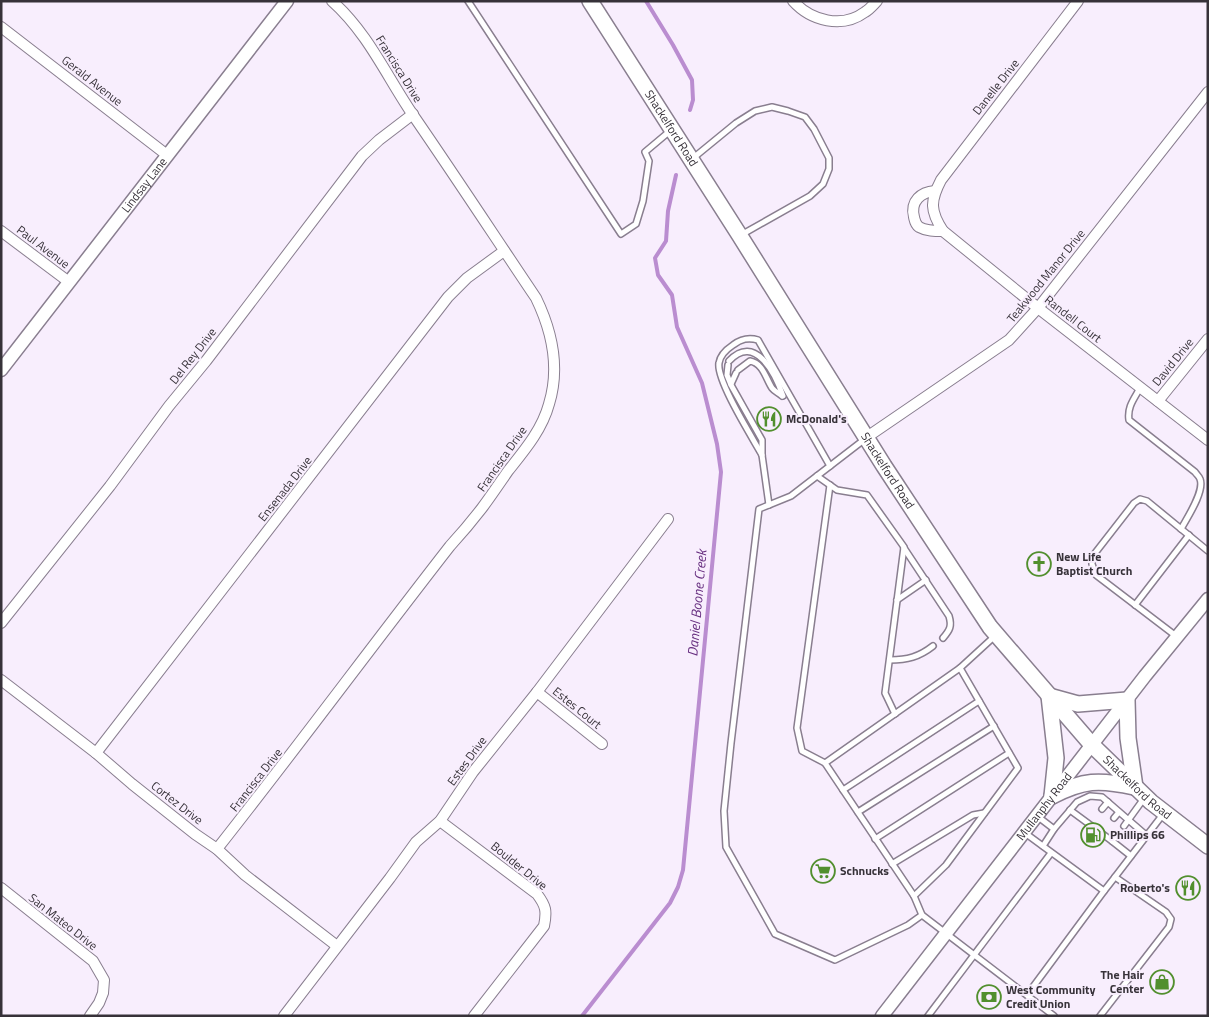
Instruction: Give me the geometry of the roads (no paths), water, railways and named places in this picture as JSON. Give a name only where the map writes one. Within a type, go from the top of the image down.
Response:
[{"type":"main road","name":"Shackelford Road","points":[[590,1],[867,438],[990,627],[1092,745],[1140,792],[1208,846]]},
{"type":"main road","points":[[1052,796],[1056,758],[1049,696],[1078,704],[1127,700],[1128,738],[1140,792]]},
{"type":"main road","points":[[1052,796],[1072,786],[1090,782],[1116,783],[1140,792]]},
{"type":"street","name":"Lindsay Lane","points":[[1,370],[287,1]]},
{"type":"street","name":"Francisca Drive","points":[[217,849],[296,749],[388,626],[482,508],[528,445],[541,424],[549,404],[553,382],[554,362],[551,341],[546,319],[536,298],[413,114],[371,47],[345,12],[332,1]]},
{"type":"street","points":[[793,1],[806,13],[818,19],[834,21],[850,20],[865,13],[877,1]]},
{"type":"street","name":"Danelle Drive","points":[[933,210],[935,190],[950,167],[1078,1]]},
{"type":"street","name":"Gerald Avenue","points":[[1,26],[167,155]]},
{"type":"street","name":"Teakwood Manor Drive","points":[[867,438],[1010,340],[1038,308],[1208,92]]},
{"type":"street","name":"Del Rey Drive","points":[[1,623],[110,486],[169,406],[206,361],[362,156],[379,140],[413,114]]},
{"type":"street","name":"Danelle Drive","points":[[935,190],[926,191],[919,196],[913,204],[913,214],[916,224],[921,228],[943,231]]},
{"type":"street","name":"Randell Court","points":[[933,210],[935,220],[943,231],[1038,308],[1208,440]]},
{"type":"street","name":"Paul Avenue","points":[[1,232],[70,282]]},
{"type":"street","name":"Ensenada Drive","points":[[96,753],[448,298],[467,278],[504,251]]},
{"type":"street","name":"David Drive","points":[[1158,401],[1208,339]]},
{"type":"street","name":"Estes Drive","points":[[284,1016],[416,842],[440,820],[473,772],[537,692],[668,519]]},
{"type":"street","name":"Mullanphy Road","points":[[882,1016],[1127,700],[1208,599]]},
{"type":"street","name":"Cortez Drive","points":[[1,680],[96,753],[194,834],[217,849],[245,875],[337,946]]},
{"type":"street","name":"Estes Court","points":[[537,692],[602,744]]},
{"type":"street","name":"Boulder Drive","points":[[440,820],[537,894],[544,903],[546,915],[544,926],[474,1016]]},
{"type":"street","name":"San Mateo Drive","points":[[1,888],[93,961],[104,980],[103,993],[90,1016]]},
{"type":"lane","points":[[468,1],[622,234],[636,224],[643,202],[649,161],[644,152],[672,129]]},
{"type":"lane","points":[[692,160],[736,123],[755,110],[772,107],[805,117],[814,129],[829,158],[830,169],[823,184],[810,196],[740,236]]},
{"type":"lane","points":[[762,455],[720,378],[719,363],[725,352],[742,339],[752,338],[758,340],[830,466]]},
{"type":"lane","points":[[769,505],[762,455],[762,440],[731,385],[727,375],[728,363],[734,356],[745,351],[755,353],[765,362],[780,387],[783,396]]},
{"type":"lane","points":[[731,385],[737,371],[750,361],[756,363],[764,372],[773,390],[792,399]]},
{"type":"lane","points":[[1141,388],[1129,406],[1127,413],[1129,420],[1195,472],[1200,479],[1201,488],[1198,498],[1181,529]]},
{"type":"lane","points":[[867,438],[792,496],[759,509],[724,811],[726,847],[776,934],[835,960],[908,925],[922,915]]},
{"type":"lane","points":[[817,476],[837,490],[868,495],[949,616],[950,631],[943,638]]},
{"type":"lane","points":[[830,485],[797,728],[802,751],[825,763],[914,896],[922,915],[1054,1016]]},
{"type":"lane","points":[[1177,637],[1096,575],[1092,564],[1092,557],[1134,503],[1140,499],[1147,501],[1208,551]]},
{"type":"lane","points":[[1136,605],[1189,536]]},
{"type":"lane","points":[[895,714],[885,693],[904,547]]},
{"type":"lane","points":[[897,600],[926,580]]},
{"type":"lane","points":[[825,763],[960,668],[996,634]]},
{"type":"lane","points":[[890,660],[905,660],[922,655],[933,646]]},
{"type":"lane","points":[[914,896],[946,865],[1018,768],[960,668]]},
{"type":"lane","points":[[843,790],[979,701]]},
{"type":"lane","points":[[858,812],[994,726]]},
{"type":"lane","points":[[875,839],[1009,753]]},
{"type":"lane","points":[[1124,826],[1140,792]]},
{"type":"lane","points":[[1043,846],[1054,829],[1077,802],[1090,796],[1102,797],[1147,836]]},
{"type":"lane","points":[[1102,809],[1108,802]]},
{"type":"lane","points":[[1070,810],[1131,856]]},
{"type":"lane","points":[[1114,818],[1119,812]]},
{"type":"lane","points":[[892,864],[973,815],[984,813]]},
{"type":"lane","points":[[1027,995],[1165,813]]},
{"type":"lane","points":[[1037,816],[1054,829]]},
{"type":"lane","points":[[1089,824],[1094,819]]},
{"type":"lane","points":[[1101,834],[1106,828]]},
{"type":"lane","points":[[1024,832],[1104,891]]},
{"type":"lane","points":[[1112,842],[1116,836]]},
{"type":"lane","points":[[928,1016],[1051,853]]},
{"type":"lane","points":[[1100,1016],[1169,928],[1171,919],[1166,912],[1115,877]]},
{"type":"waterway","name":"Daniel Boone Creek","points":[[646,1],[692,80],[693,100],[690,110]]},
{"type":"waterway","name":"Daniel Boone Creek","points":[[582,1016],[670,903],[678,887],[683,870],[721,472],[717,444],[702,383],[677,327],[672,295],[658,275],[655,258],[666,241],[668,211],[676,175]]},
{"type":"place","name":"McDonald's","points":[[769,419]]},
{"type":"place","name":"New Life Baptist Church","points":[[1039,564]]},
{"type":"place","name":"Phillips 66","points":[[1093,835]]},
{"type":"place","name":"Schnucks","points":[[823,871]]},
{"type":"place","name":"Roberto's","points":[[1188,888]]},
{"type":"place","name":"The Hair Center","points":[[1162,982]]},
{"type":"place","name":"West Community Credit Union","points":[[989,997]]}]
